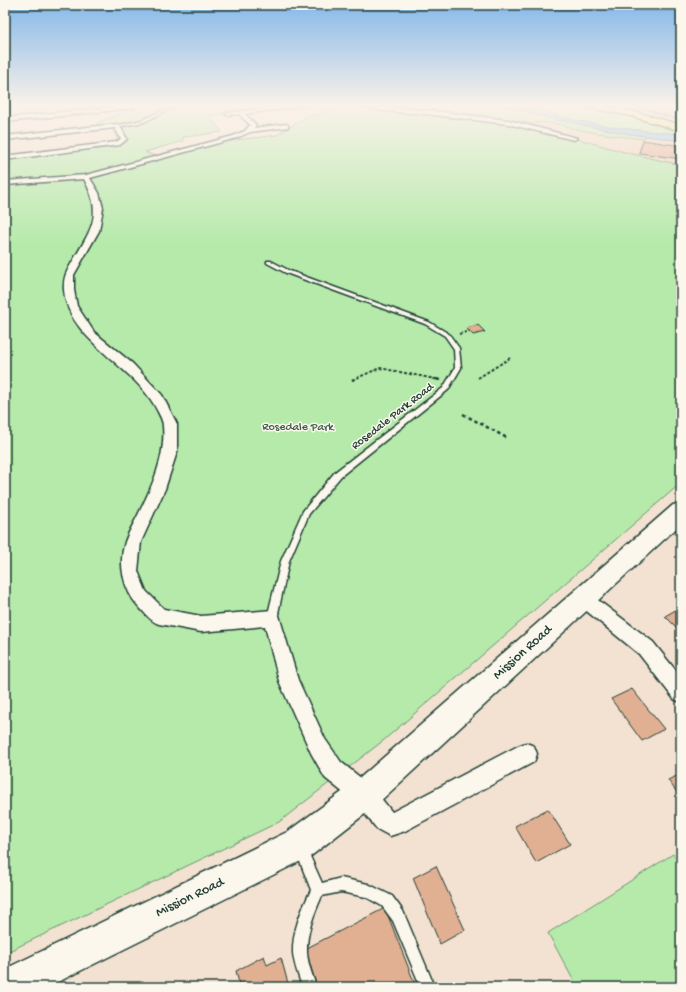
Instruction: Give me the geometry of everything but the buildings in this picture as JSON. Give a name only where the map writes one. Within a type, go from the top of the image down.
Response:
[{"type":"main road","name":"Mission Road","points":[[8,987],[299,844],[364,795],[681,510]]},
{"type":"street","points":[[5,158],[59,151]]},
{"type":"street","points":[[5,183],[86,177],[182,151]]},
{"type":"street","points":[[86,177],[95,193],[99,213],[95,231],[69,275],[68,290],[72,306],[90,334],[129,367],[158,398],[170,424],[170,452],[158,489],[133,542],[130,571],[139,595],[159,616],[201,624],[272,618],[289,681],[318,746],[333,770],[364,795],[384,821],[390,824],[397,823],[526,754]]},
{"type":"street","points":[[584,598],[646,648],[681,692]]},
{"type":"lane","name":"Rosedale Park Road","points":[[269,262],[288,272],[427,323],[447,335],[457,349],[458,368],[446,388],[338,474],[306,513],[285,562],[272,618]]},
{"type":"lane","points":[[299,844],[318,890],[307,914],[300,936],[300,954],[308,987]]},
{"type":"lane","points":[[318,890],[341,885],[368,891],[387,901],[398,916],[424,978],[425,987]]},
{"type":"path","points":[[478,378],[510,358]]},
{"type":"path","points":[[352,380],[380,368],[450,382]]},
{"type":"path","points":[[463,414],[507,438]]},
{"type":"shaded area","points":[[622,151],[681,151],[681,165]]},
{"type":"green space","points":[[78,151],[147,151],[145,152],[157,157],[85,175],[5,181],[5,160]]},
{"type":"green space","name":"Rosedale Park","points":[[179,151],[622,151],[681,165],[681,483],[384,740],[279,822],[5,953],[5,183],[86,177]]},
{"type":"green space","points":[[673,854],[681,864],[681,987],[577,987],[548,933]]}]
